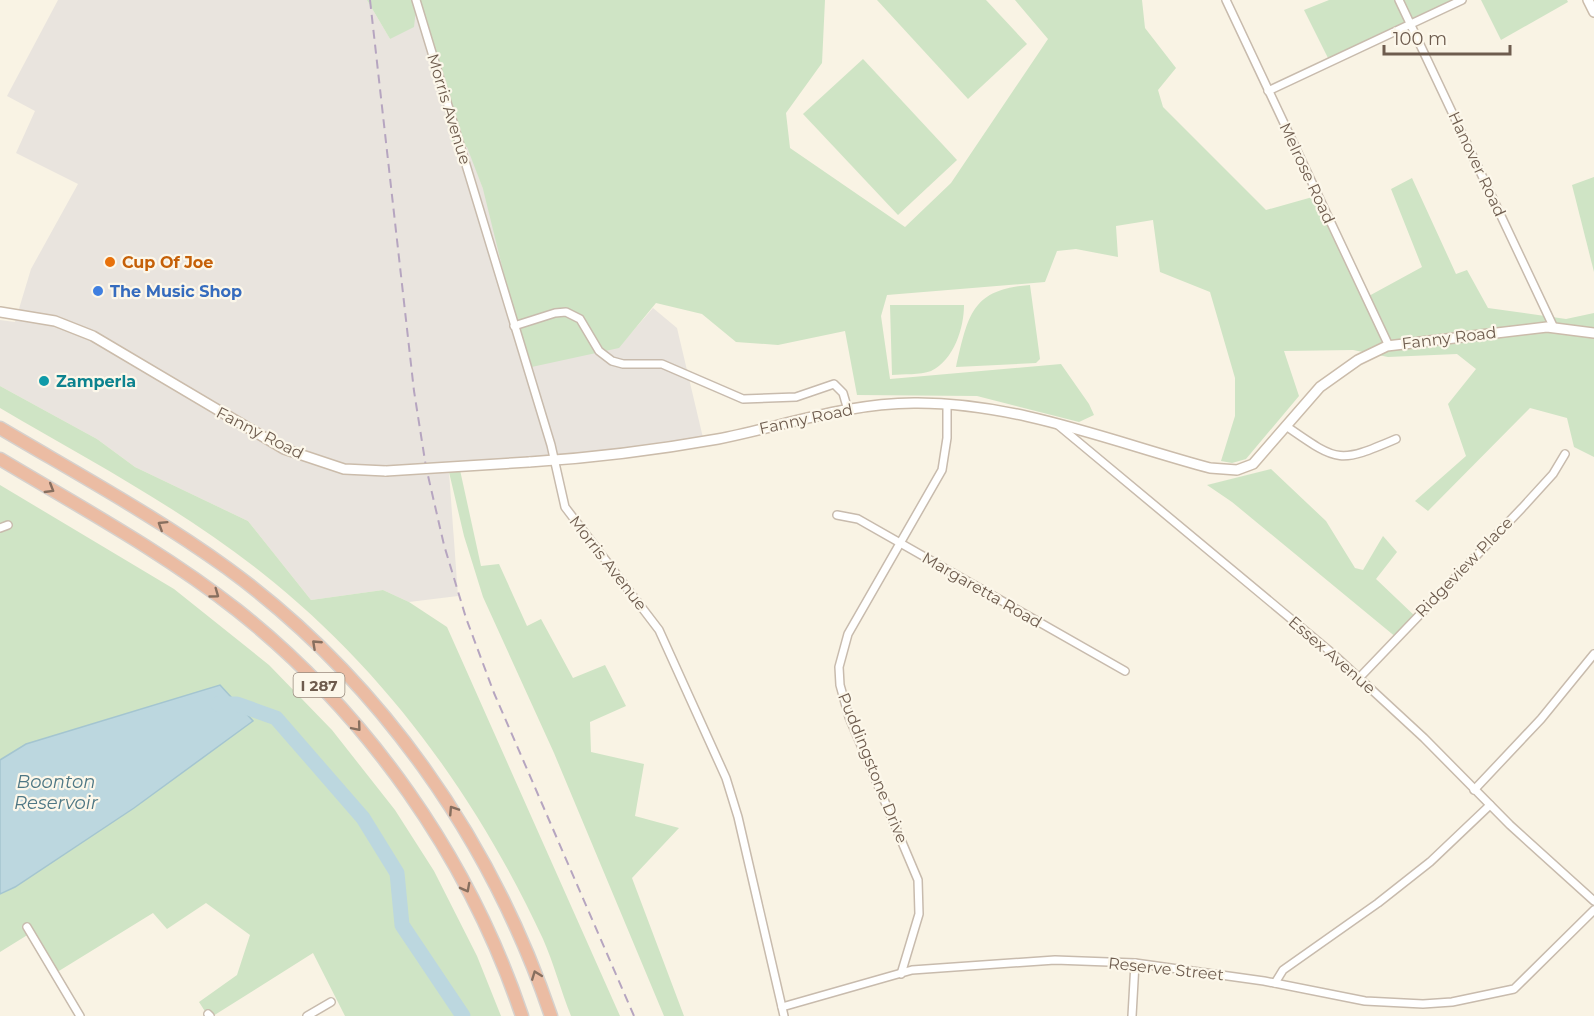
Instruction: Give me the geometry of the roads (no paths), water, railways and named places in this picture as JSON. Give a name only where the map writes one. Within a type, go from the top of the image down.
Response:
[{"type":"highway","name":"I 287","points":[[0,428],[159,523],[228,569],[285,616],[346,674],[408,746],[467,833],[507,907],[551,1016]]},
{"type":"highway","name":"I 287","points":[[0,459],[135,540],[212,591],[260,630],[327,693],[387,763],[438,838],[482,919],[522,1016]]},
{"type":"main road","points":[[1588,0],[1594,12]]},
{"type":"main road","name":"Fanny Road","points":[[0,312],[55,321],[93,336],[197,400],[284,449],[344,469],[386,471],[554,461],[718,439],[848,410],[886,404],[947,404],[1057,424],[1188,462],[1231,471],[1242,469],[1257,461],[1307,401],[1328,381],[1359,360],[1389,346],[1554,328],[1594,333]]},
{"type":"street","name":"Morris Avenue","points":[[416,0],[554,461],[565,507],[659,630],[726,778],[738,817],[783,1016]]},
{"type":"street","name":"Melrose Road","points":[[1226,0],[1389,346]]},
{"type":"street","name":"Hanover Road","points":[[1399,0],[1554,328]]},
{"type":"street","points":[[1268,91],[1462,0]]},
{"type":"street","points":[[514,326],[555,313],[566,312],[583,322],[604,357],[618,364],[662,364],[747,399],[796,397],[834,384],[843,393],[848,410]]},
{"type":"street","name":"Puddingstone Drive","points":[[901,974],[919,914],[918,880],[849,717],[840,685],[839,667],[848,634],[898,542],[942,470],[947,438],[947,404]]},
{"type":"street","name":"Essex Avenue","points":[[1057,424],[1360,677],[1474,790],[1594,901]]},
{"type":"street","points":[[1286,426],[1321,451],[1337,456],[1355,457],[1396,440]]},
{"type":"street","name":"Ridgeview Place","points":[[1360,677],[1553,474],[1565,454]]},
{"type":"street","name":"Margaretta Road","points":[[837,515],[858,519],[1125,671]]},
{"type":"street","points":[[1474,790],[1541,718],[1594,654]]},
{"type":"street","points":[[1275,983],[1283,970],[1378,903],[1430,862],[1490,805]]},
{"type":"street","name":"Reserve Street","points":[[782,1007],[901,974],[982,964],[1055,960],[1135,963],[1275,983],[1365,1001],[1452,1002],[1497,994],[1518,985],[1594,910]]},
{"type":"street","points":[[27,927],[80,1016]]},
{"type":"street","points":[[1132,1016],[1135,963]]},
{"type":"street","points":[[307,1016],[331,1002]]},
{"type":"water","name":"Boonton Reservoir","points":[[220,685],[253,721],[134,808],[15,887],[0,894],[0,760],[26,744]]},
{"type":"waterway","points":[[218,704],[237,704],[276,718],[363,818],[397,873],[402,925],[463,1016]]},
{"type":"railway","points":[[370,0],[414,391],[426,467],[444,545],[466,618],[494,693],[634,1016]]},
{"type":"place","name":"Cup Of Joe","points":[[110,262]]},
{"type":"place","name":"The Music Shop","points":[[98,291]]},
{"type":"place","name":"Zamperla","points":[[44,381]]}]
